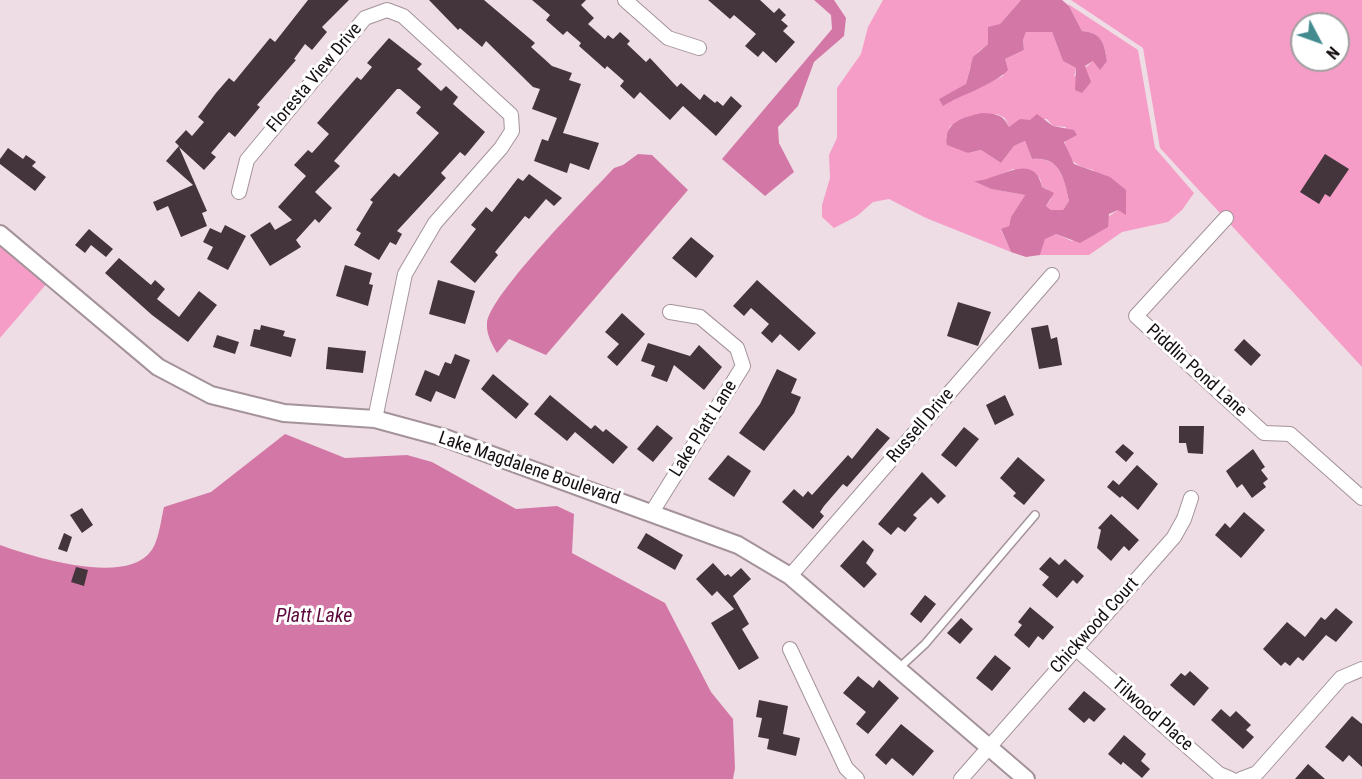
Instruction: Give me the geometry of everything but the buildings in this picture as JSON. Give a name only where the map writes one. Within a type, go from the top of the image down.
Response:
[{"type":"street","points":[[625,0],[668,38],[699,48]]},
{"type":"street","name":"Floresta View Drive","points":[[239,192],[247,160],[365,18],[387,10],[403,16],[511,115],[512,131],[501,148],[435,223],[405,274],[375,419]]},
{"type":"street","name":"Piddlin Pond Lane","points":[[1226,218],[1136,316],[1264,433],[1290,434],[1362,498]]},
{"type":"street","name":"Lake Magdalene Boulevard","points":[[0,234],[158,367],[212,395],[284,413],[375,419],[446,438],[738,545],[790,576],[1026,779]]},
{"type":"street","name":"Russell Drive","points":[[790,576],[1052,275]]},
{"type":"street","name":"Lake Platt Lane","points":[[652,512],[743,366],[737,348],[700,317],[670,312]]},
{"type":"street","name":"Chickwood Court","points":[[961,779],[1174,537],[1184,519],[1191,498]]},
{"type":"street","name":"Tilwood Place","points":[[1075,648],[1219,774],[1231,779]]},
{"type":"street","points":[[790,649],[846,768],[857,779]]},
{"type":"street","points":[[1241,779],[1257,773],[1341,678],[1362,669]]},
{"type":"lane","points":[[898,669],[924,644],[1035,515]]},
{"type":"shaded area","points":[[883,0],[1021,0],[1000,24],[988,44],[978,52],[970,67],[966,85],[939,99],[952,101],[1003,76],[1005,59],[1024,50],[1023,40],[1026,32],[1052,32],[1063,61],[1076,68],[1074,77],[1093,61],[1107,61],[1101,40],[1094,34],[1082,31],[1068,4],[1138,50],[1155,148],[1194,193],[1182,210],[1168,222],[1122,232],[1089,255],[1040,255],[1045,238],[1056,234],[1072,241],[1118,210],[1093,170],[1072,161],[1066,150],[1066,127],[1053,126],[1047,119],[1030,120],[1009,127],[1005,118],[997,114],[950,126],[946,138],[968,153],[981,150],[1001,163],[1014,146],[1025,141],[1032,159],[1049,161],[1055,165],[1065,184],[1069,201],[1063,210],[1051,210],[1046,206],[1051,199],[1047,189],[1042,187],[1040,178],[1013,169],[984,181],[976,181],[991,189],[1025,195],[1011,217],[1009,226],[1001,230],[1011,252],[926,218],[889,199],[873,202],[857,216],[834,228],[822,217],[822,205],[830,178],[829,155],[837,138],[837,88],[861,54],[868,27]]},
{"type":"shaded area","points":[[1071,0],[1362,0],[1362,367],[1160,148],[1143,48]]},
{"type":"shaded area","points":[[0,242],[48,282],[0,338]]},
{"type":"water","points":[[814,0],[834,0],[846,18],[844,36],[814,62],[798,106],[778,127],[779,143],[794,172],[765,196],[722,159],[832,29],[831,15]]},
{"type":"water","points":[[1021,0],[1062,0],[1069,6],[1082,31],[1094,34],[1101,40],[1107,61],[1100,70],[1093,61],[1085,66],[1091,82],[1082,93],[1075,90],[1076,68],[1063,61],[1052,32],[1026,32],[1023,40],[1024,50],[1005,59],[1008,70],[1003,75],[943,106],[939,99],[966,84],[973,57],[988,44],[988,27],[1000,24]]},
{"type":"water","points":[[982,113],[998,115],[1009,127],[1020,119],[1030,120],[1037,114],[1053,126],[1074,130],[1077,135],[1064,142],[1074,164],[1110,177],[1126,190],[1126,215],[1118,210],[1109,214],[1108,227],[1080,243],[1056,234],[1045,239],[1040,255],[1026,257],[1011,252],[1001,229],[1009,226],[1011,217],[1025,195],[991,189],[974,181],[1023,168],[1031,170],[1038,176],[1042,187],[1054,193],[1046,206],[1051,210],[1063,210],[1069,201],[1059,170],[1049,161],[1032,159],[1025,141],[1014,146],[1001,163],[981,150],[968,153],[947,145],[948,131],[956,122]]},
{"type":"water","points":[[638,154],[652,155],[688,190],[546,355],[509,339],[497,353],[488,335],[487,324],[504,292],[542,245],[614,168],[623,165]]},
{"type":"water","name":"Platt Lake","points":[[285,434],[345,458],[407,455],[432,462],[516,509],[557,506],[574,514],[572,553],[665,603],[711,692],[733,719],[735,768],[733,779],[0,779],[0,545],[78,566],[122,567],[139,561],[154,547],[164,507],[211,492]]}]
